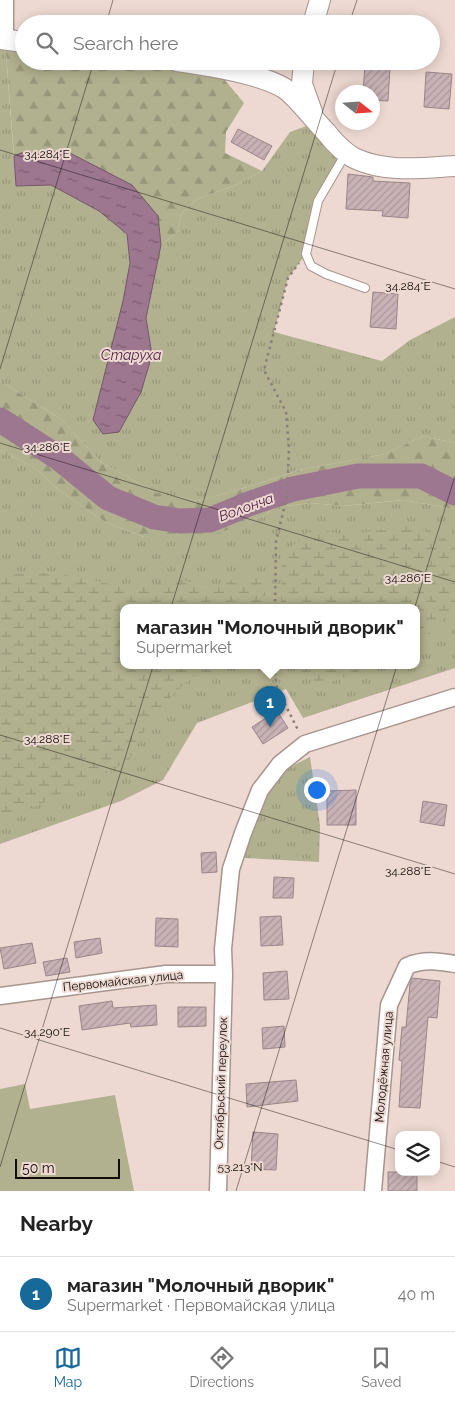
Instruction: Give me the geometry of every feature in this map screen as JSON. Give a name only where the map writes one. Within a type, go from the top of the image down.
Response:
[{"type":"street","points":[[5,0],[10,40]]},
{"type":"street","points":[[316,15],[320,0]]},
{"type":"street","points":[[228,70],[268,81],[285,89],[346,152],[366,162],[385,167],[406,169],[455,166]]},
{"type":"street","points":[[268,81],[292,74],[296,70]]},
{"type":"street","points":[[303,70],[302,84],[308,104],[317,122]]},
{"type":"street","points":[[224,974],[223,949],[230,869],[242,833],[260,790],[280,764],[305,744],[455,697]]},
{"type":"street","name":"Молодёжная улица","points":[[373,1191],[389,1005],[407,966],[418,961],[437,961],[455,964]]},
{"type":"street","name":"Первомайская улица","points":[[0,996],[166,974],[224,974]]},
{"type":"street","name":"Октябрьский переулок","points":[[218,1191],[224,974]]},
{"type":"lane","points":[[346,152],[318,201],[306,254],[311,266],[326,274],[365,288]]},
{"type":"path","points":[[275,604],[276,541],[287,496],[286,483],[289,448],[286,412],[264,370],[288,278],[306,254]]},
{"type":"path","points":[[274,669],[277,688],[305,744]]},
{"type":"green space","points":[[0,39],[5,40],[16,186],[51,185],[99,211],[127,234],[130,263],[123,301],[119,432],[141,392],[152,355],[146,318],[161,245],[177,233],[182,213],[197,199],[236,185],[262,171],[290,132],[317,122],[346,152],[318,201],[306,254],[288,278],[274,332],[382,361],[410,340],[455,317],[455,443],[423,436],[385,454],[299,470],[198,501],[154,492],[101,462],[61,419],[0,381]]},
{"type":"green space","points":[[5,40],[15,41],[15,70],[216,70],[244,103],[226,132],[225,153],[262,171],[236,185],[197,199],[182,213],[177,233],[161,245],[158,216],[66,151],[21,153],[14,156]]},
{"type":"green space","points":[[0,381],[61,419],[101,462],[154,492],[198,501],[299,470],[385,454],[423,436],[455,443],[455,509],[404,500],[342,506],[311,503],[277,507],[251,523],[199,538],[144,537],[105,522],[60,491],[35,468],[0,450]]},
{"type":"green space","points":[[0,450],[35,468],[60,491],[105,522],[144,537],[251,523],[277,507],[311,503],[342,506],[404,500],[455,509],[455,668],[303,718],[286,689],[197,723],[163,780],[121,801],[0,844]]},
{"type":"green space","points":[[403,526],[437,533],[455,546],[455,608],[429,633],[420,634],[420,604],[281,604],[282,563],[291,547],[312,528],[346,535]]},
{"type":"green space","points":[[263,571],[262,604],[120,604],[120,669],[224,669],[191,677],[152,716],[129,760],[88,784],[58,795],[0,824],[0,576],[36,572],[80,577],[133,590],[175,579],[213,586]]},
{"type":"green space","points":[[297,669],[365,669],[320,686]]},
{"type":"green space","points":[[310,757],[320,825],[319,862],[245,858],[254,822],[272,787],[289,768]]},
{"type":"green space","points":[[25,1084],[30,1109],[115,1095],[134,1191],[0,1191],[0,1089]]},
{"type":"water","name":"Старуха","points":[[66,151],[132,185],[158,216],[161,245],[146,318],[152,355],[141,392],[119,432],[103,434],[93,420],[123,301],[130,263],[127,234],[99,211],[51,185],[16,186],[14,156],[21,153]]},
{"type":"building","points":[[365,70],[390,70],[388,101],[380,100],[380,85],[364,85]]},
{"type":"building","points":[[426,72],[452,74],[449,109],[424,107]]},
{"type":"building","points":[[238,129],[272,146],[264,160],[231,142]]},
{"type":"building","points":[[348,174],[373,177],[373,181],[410,183],[408,218],[382,216],[383,211],[346,209]]},
{"type":"building","points":[[373,292],[398,294],[396,329],[370,327]]},
{"type":"building","points":[[277,711],[288,728],[263,744],[252,727]]},
{"type":"building","points":[[356,790],[356,825],[327,825],[327,791]]},
{"type":"building","points":[[423,801],[447,805],[444,826],[420,822]]},
{"type":"building","points":[[216,852],[217,872],[202,873],[201,853]]},
{"type":"building","points":[[274,877],[294,878],[293,898],[273,898]]},
{"type":"building","points":[[281,916],[283,945],[261,946],[260,917]]},
{"type":"building","points":[[156,918],[178,919],[178,947],[155,946]]},
{"type":"building","points":[[100,938],[102,953],[76,958],[74,942]]},
{"type":"building","points":[[32,943],[36,963],[4,969],[0,948]]},
{"type":"building","points":[[67,958],[70,972],[46,976],[43,962]]},
{"type":"building","points":[[287,971],[289,999],[264,1000],[263,973]]},
{"type":"building","points":[[412,978],[440,981],[437,1018],[428,1017],[420,1108],[399,1107],[402,1061],[399,1060],[402,1027],[406,1027]]},
{"type":"building","points":[[112,1001],[113,1008],[156,1005],[157,1025],[131,1027],[130,1023],[82,1030],[79,1006]]},
{"type":"building","points":[[178,1007],[206,1007],[206,1026],[178,1027]]},
{"type":"building","points":[[284,1026],[285,1047],[263,1049],[262,1028]]},
{"type":"building","points":[[296,1080],[298,1101],[247,1107],[246,1084]]},
{"type":"building","points":[[253,1132],[278,1134],[276,1170],[251,1169]]},
{"type":"building","points":[[388,1172],[395,1172],[395,1176],[417,1176],[417,1191],[388,1191]]},
{"type":"waterway","name":"Волонча","points":[[0,420],[59,458],[108,498],[154,517],[180,521],[210,520],[251,503],[293,489],[358,476],[421,476],[455,493]]},
{"type":"place","name":"магазин \"Молочный дворик\"","points":[[270,727]]}]
